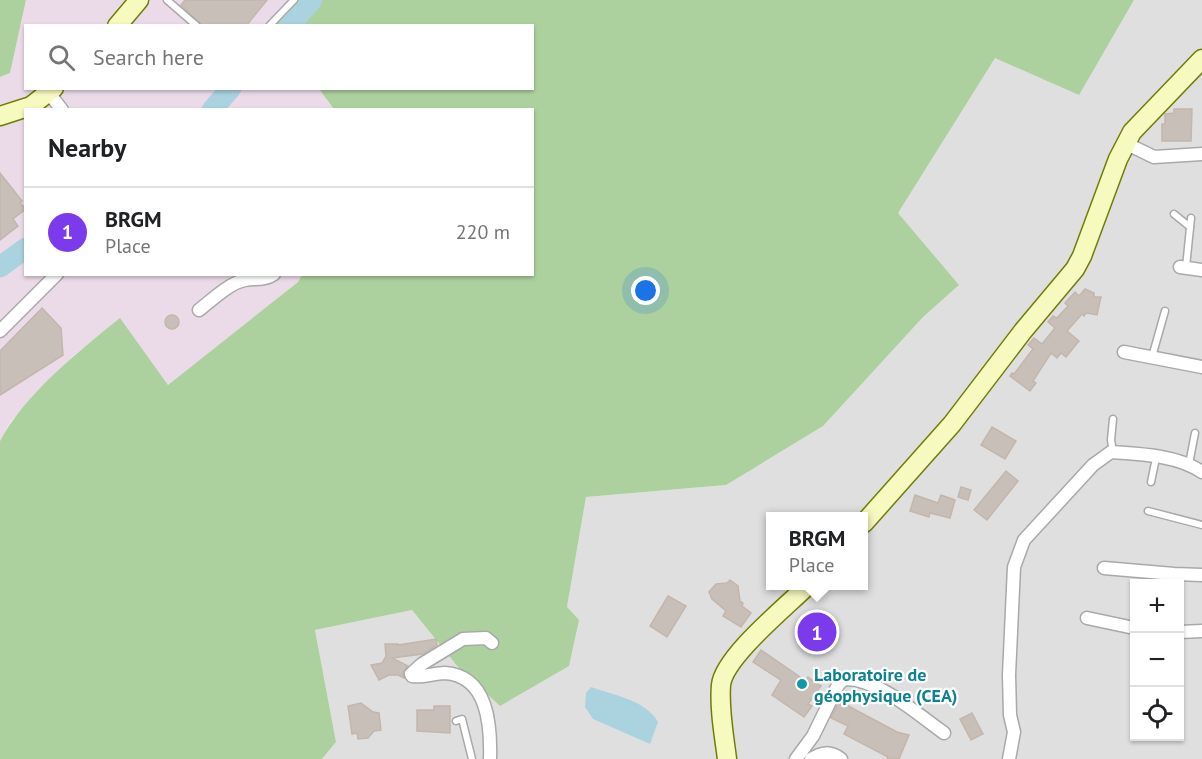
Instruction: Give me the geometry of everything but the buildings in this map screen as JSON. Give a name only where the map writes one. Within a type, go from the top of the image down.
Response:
[{"type":"street","points":[[119,24],[139,0]]},
{"type":"street","points":[[868,518],[952,424],[1023,331],[1075,269],[1125,143],[1132,132],[1202,58]]},
{"type":"street","points":[[25,108],[52,91],[61,108]]},
{"type":"street","points":[[2,116],[24,108]]},
{"type":"street","points":[[1125,143],[1154,157],[1167,158],[1202,154]]},
{"type":"street","points":[[1183,267],[1202,270]]},
{"type":"street","points":[[0,331],[55,276]]},
{"type":"street","points":[[199,309],[244,280],[267,279],[271,276]]},
{"type":"street","points":[[1124,352],[1202,368]]},
{"type":"street","points":[[1009,759],[1014,732],[1009,675],[1014,567],[1024,540],[1093,465],[1113,453],[1189,465],[1202,472]]},
{"type":"street","points":[[1104,568],[1202,575]]},
{"type":"street","points":[[727,759],[721,705],[723,675],[730,663],[802,590]]},
{"type":"street","points":[[1087,618],[1130,627]]},
{"type":"street","points":[[1184,632],[1202,632]]},
{"type":"street","points":[[490,759],[488,716],[483,699],[469,680],[456,675],[429,674],[416,677],[411,674],[422,664],[463,639],[486,638],[492,643]]},
{"type":"street","points":[[796,759],[813,736],[838,685],[844,680],[854,679],[890,695],[944,733]]},
{"type":"street","points":[[811,759],[822,753],[831,753],[841,759]]},
{"type":"lane","points":[[167,0],[195,24]]},
{"type":"lane","points":[[271,24],[294,0]]},
{"type":"lane","points":[[1174,214],[1190,227]]},
{"type":"lane","points":[[1183,267],[1191,218]]},
{"type":"lane","points":[[1152,358],[1165,311]]},
{"type":"lane","points":[[1113,419],[1111,440],[1113,453]]},
{"type":"lane","points":[[1189,465],[1195,433]]},
{"type":"lane","points":[[1151,482],[1156,458]]},
{"type":"lane","points":[[1148,511],[1202,525]]},
{"type":"lane","points":[[456,721],[462,719],[472,759]]},
{"type":"shaded area","points":[[26,0],[298,0],[275,24],[24,24],[24,90],[320,90],[333,108],[24,108],[24,276],[301,276],[298,282],[168,385],[119,319],[73,356],[11,421],[0,441],[0,77],[10,73]]},
{"type":"shaded area","points":[[1134,0],[1202,0],[1202,759],[322,759],[336,742],[315,630],[412,610],[458,667],[567,607],[586,497],[726,485],[958,286],[897,213],[995,57],[1078,94]]},
{"type":"green space","points":[[0,0],[26,0],[10,73],[0,77]]},
{"type":"green space","points":[[298,0],[1134,0],[1079,95],[995,58],[898,213],[959,285],[923,317],[823,426],[726,485],[586,497],[567,607],[579,620],[569,666],[500,706],[458,667],[412,610],[315,630],[336,742],[322,759],[0,759],[0,441],[24,407],[54,374],[120,318],[168,385],[298,282],[301,276],[534,276],[534,108],[333,108],[320,90],[534,90],[534,24],[275,24]]},
{"type":"water","points":[[591,687],[628,699],[646,708],[658,722],[650,744],[593,719],[585,707],[586,693]]},
{"type":"waterway","points":[[291,24],[312,0]]},
{"type":"waterway","points":[[214,108],[229,90]]},
{"type":"waterway","points":[[0,267],[24,249]]},
{"type":"place","name":"BRGM","points":[[817,632]]},
{"type":"place","name":"Laboratoire de géophysique (CEA)","points":[[802,684]]}]
